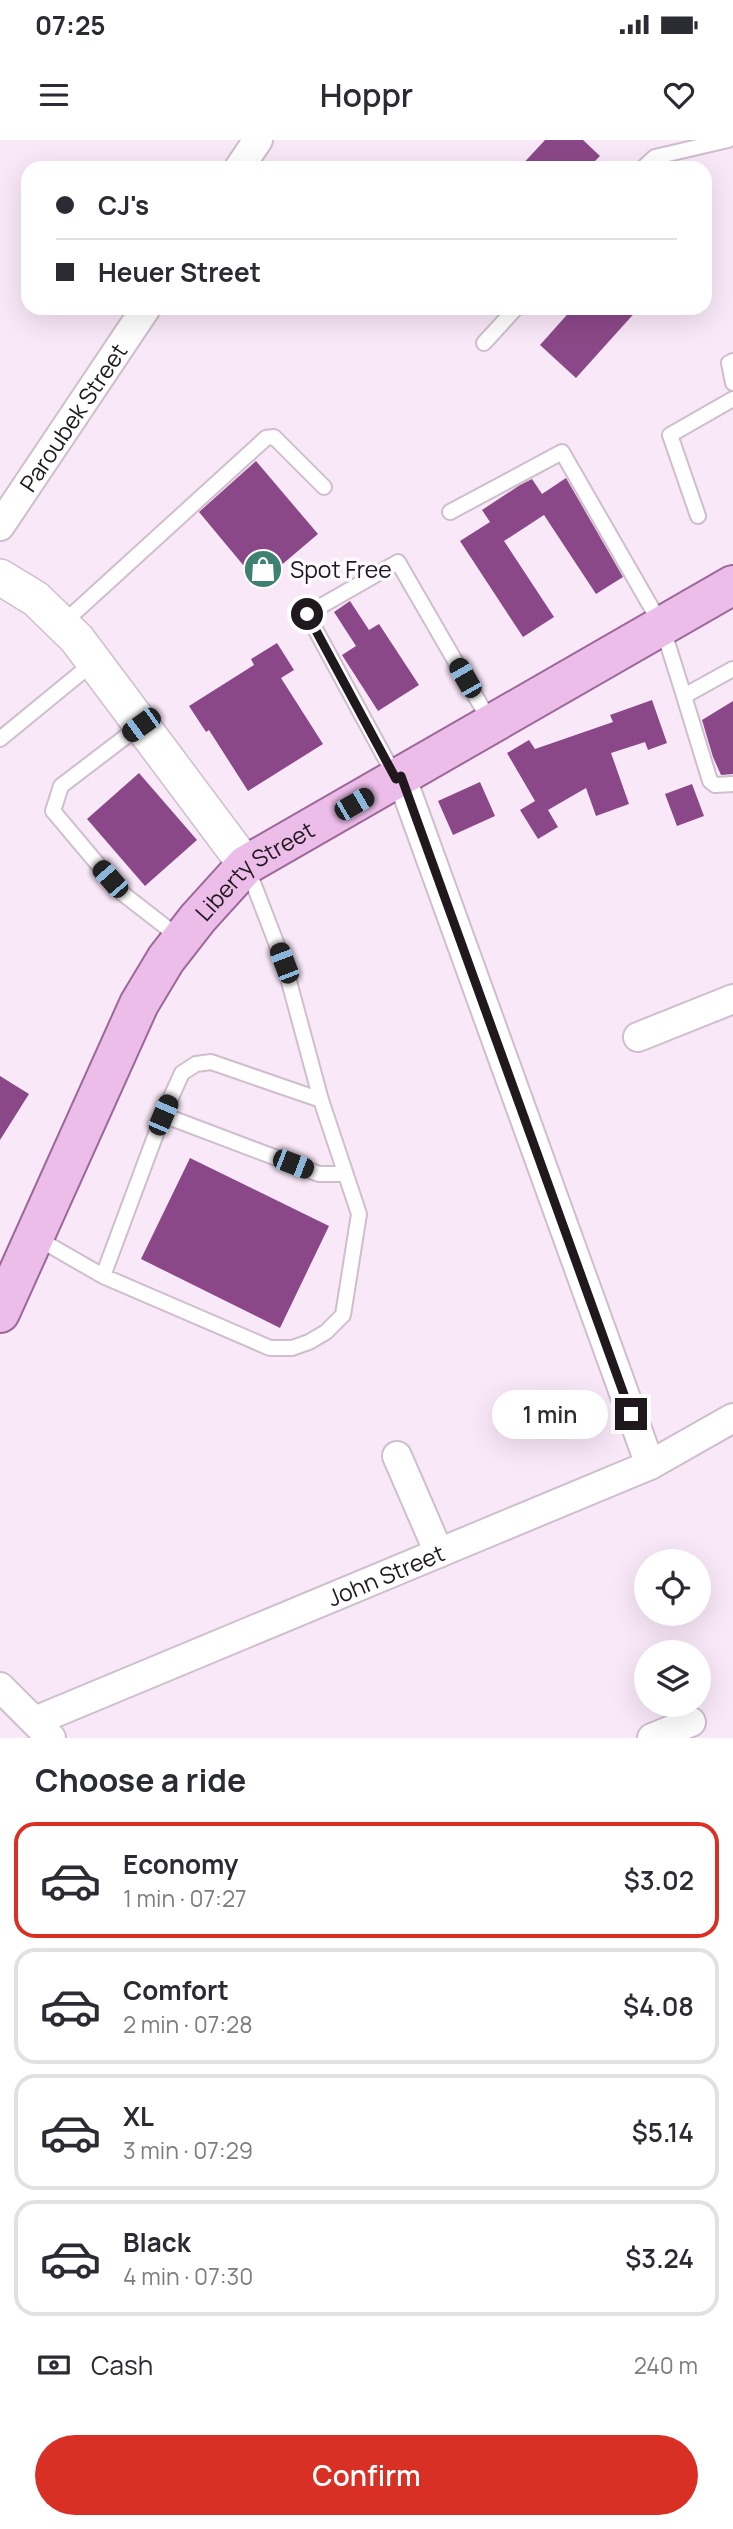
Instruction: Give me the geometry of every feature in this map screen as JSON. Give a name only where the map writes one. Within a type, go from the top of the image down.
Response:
[{"type":"main road","name":"Liberty Street","points":[[0,1312],[139,1004],[181,939],[246,866],[733,585]]},
{"type":"street","points":[[244,161],[258,140]]},
{"type":"street","name":"Paroubek Street","points":[[0,526],[141,315]]},
{"type":"street","points":[[0,577],[36,599],[77,639],[246,866]]},
{"type":"street","points":[[399,778],[650,1465]]},
{"type":"street","points":[[638,1037],[733,999]]},
{"type":"street","name":"John Street","points":[[43,1730],[439,1553],[650,1465],[733,1418]]},
{"type":"street","points":[[397,1456],[439,1553]]},
{"type":"street","points":[[0,1687],[43,1730]]},
{"type":"street","points":[[652,1738],[691,1722]]},
{"type":"lane","points":[[650,161],[654,157],[728,140]]},
{"type":"lane","points":[[484,343],[510,315]]},
{"type":"lane","points":[[733,361],[729,363],[733,383]]},
{"type":"lane","points":[[698,516],[670,435],[733,399]]},
{"type":"lane","points":[[61,625],[266,438],[274,437],[324,488]]},
{"type":"lane","points":[[450,512],[562,452],[662,626],[710,781],[715,785],[733,784]]},
{"type":"lane","points":[[399,778],[307,614],[398,562],[491,724]]},
{"type":"lane","points":[[0,739],[94,662]]},
{"type":"lane","points":[[684,696],[733,669]]},
{"type":"lane","points":[[141,725],[61,786],[53,811],[122,893],[181,939]]},
{"type":"lane","points":[[34,1237],[103,1276],[270,1348],[292,1348],[309,1342],[326,1332],[343,1315],[359,1213],[321,1100],[284,963],[246,866]]},
{"type":"lane","points":[[103,1276],[163,1115],[182,1073],[196,1064],[211,1062],[321,1100]]},
{"type":"lane","points":[[163,1115],[319,1174],[344,1174]]},
{"type":"building","points":[[545,140],[583,140],[600,156],[595,161],[526,161]]},
{"type":"building","points":[[567,315],[633,315],[576,378],[540,345]]},
{"type":"building","points":[[256,461],[318,534],[259,584],[199,512]]},
{"type":"building","points":[[566,478],[623,577],[596,594],[544,515],[504,541],[554,617],[523,637],[460,541],[490,522],[482,510],[520,485],[532,479],[542,494]]},
{"type":"building","points":[[350,601],[369,630],[379,624],[419,685],[378,711],[342,655],[356,646],[334,612]]},
{"type":"building","points":[[277,643],[294,670],[281,678],[323,744],[248,791],[209,730],[206,732],[189,706],[254,665],[251,659]]},
{"type":"building","points":[[652,700],[667,743],[648,750],[645,742],[611,753],[629,804],[596,816],[586,788],[548,810],[558,827],[538,839],[520,810],[535,801],[507,753],[529,740],[535,749],[613,722],[610,715]]},
{"type":"building","points":[[733,701],[733,774],[721,775],[702,720]]},
{"type":"building","points":[[139,773],[197,840],[145,886],[87,819]]},
{"type":"building","points":[[480,782],[495,816],[453,835],[438,801]]},
{"type":"building","points":[[692,784],[704,816],[677,826],[665,794]]},
{"type":"building","points":[[0,1076],[29,1094],[0,1140]]},
{"type":"building","points":[[190,1158],[329,1226],[280,1328],[141,1259]]},
{"type":"place","name":"Spot Free","points":[[263,569]]},
{"type":"route","points":[[307,614],[396,779],[401,776],[631,1414]]}]
